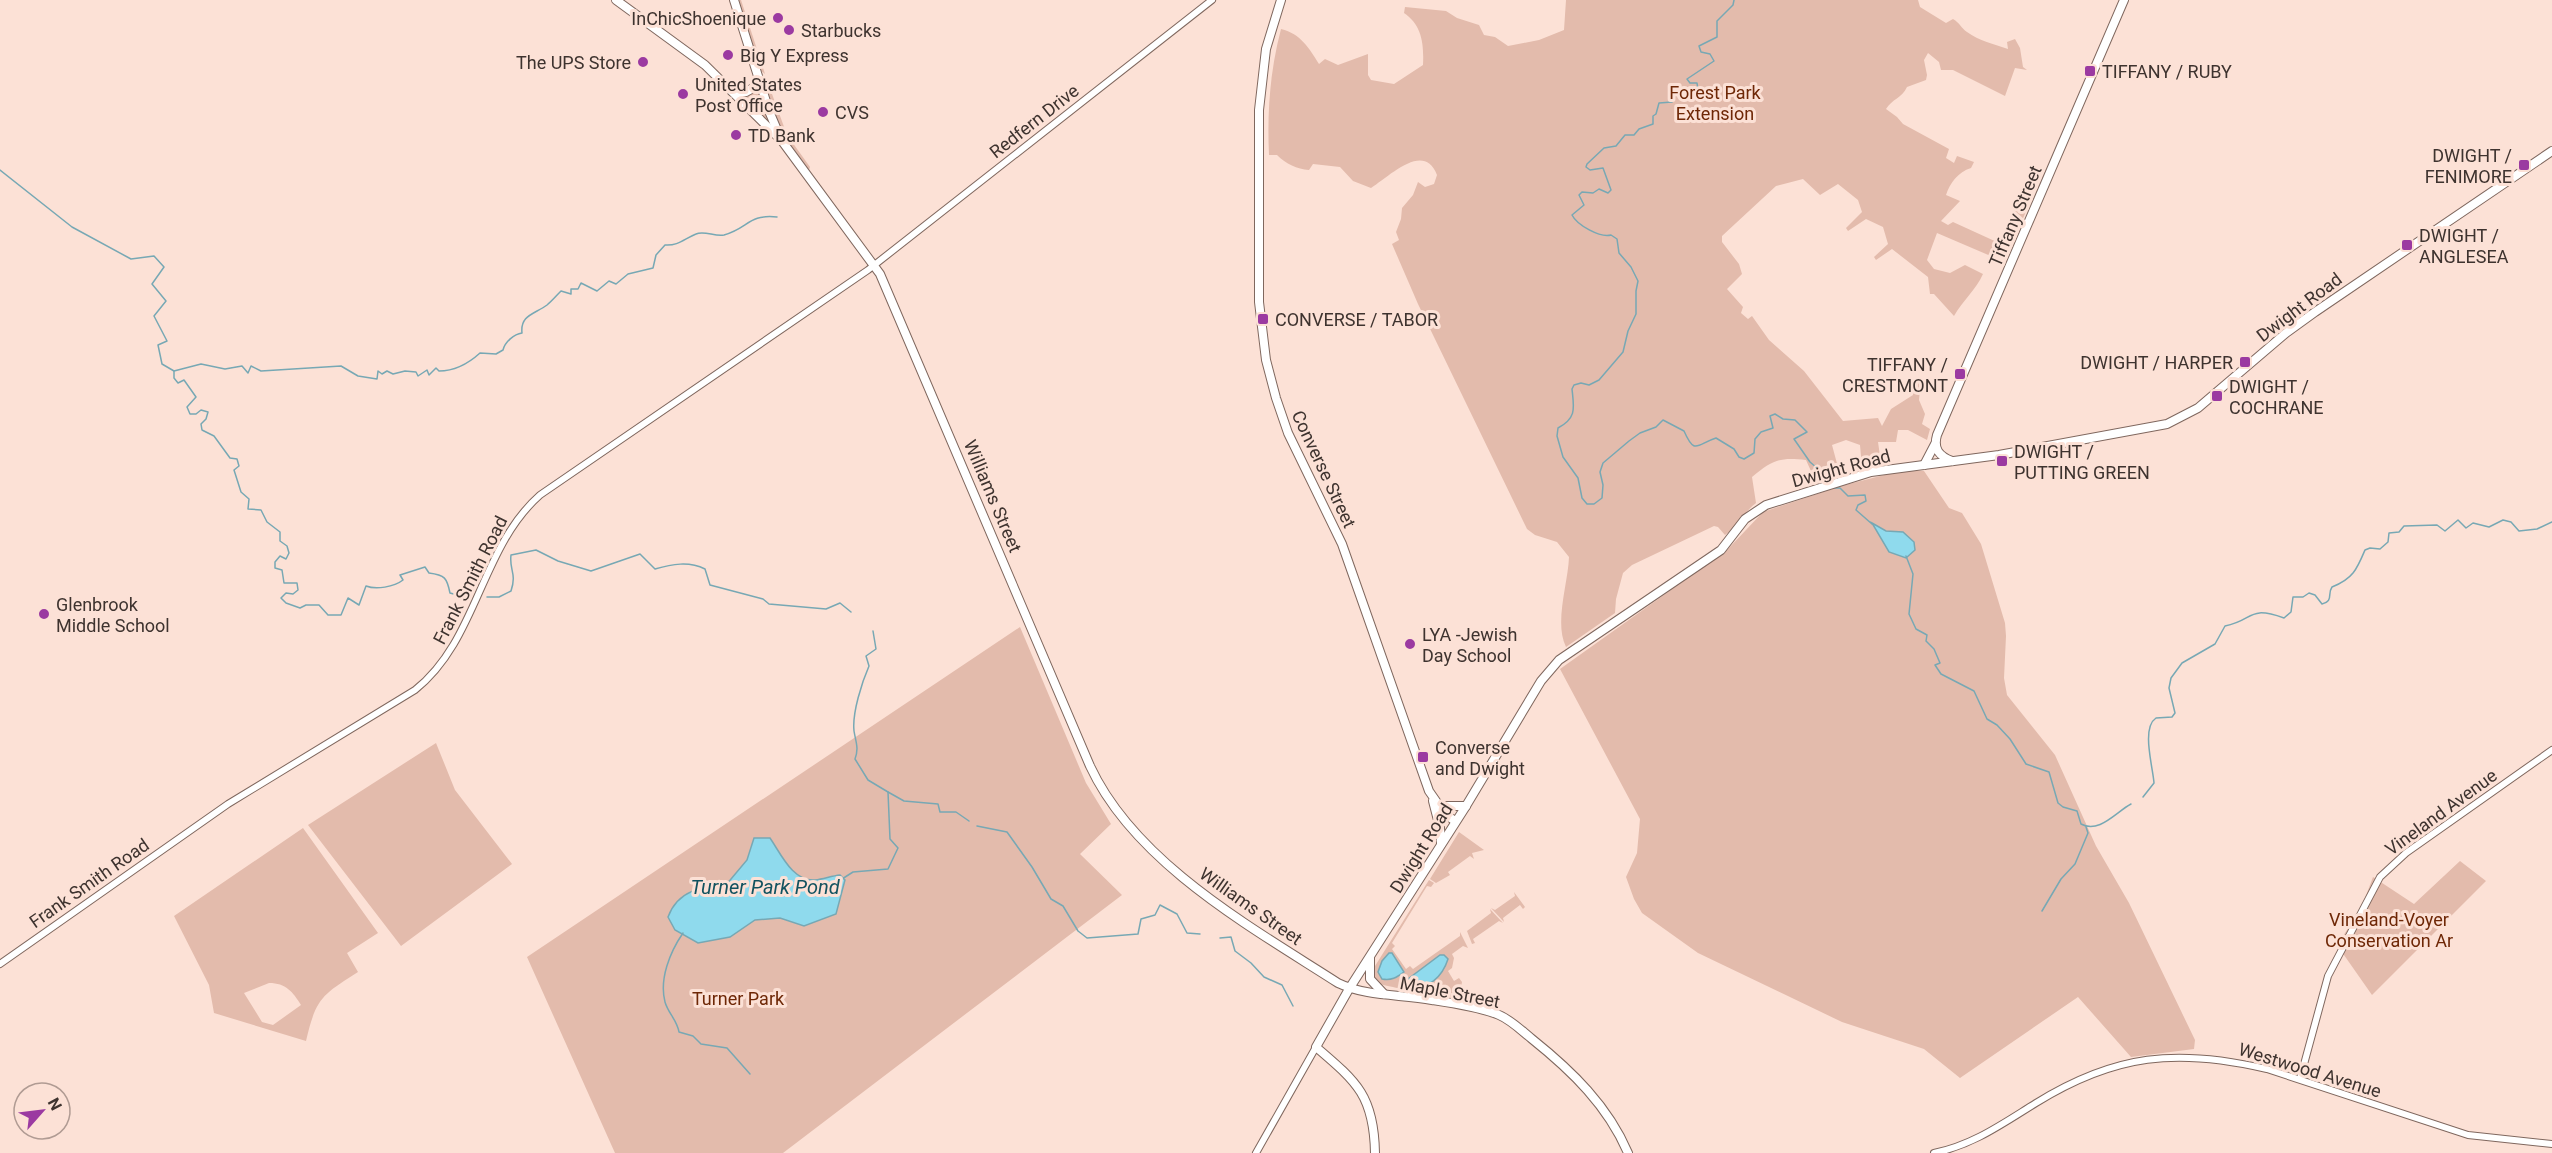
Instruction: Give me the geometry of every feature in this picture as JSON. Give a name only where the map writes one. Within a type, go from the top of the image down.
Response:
[{"type":"main road","name":"Williams Street","points":[[616,0],[705,65],[735,92],[782,141],[874,265],[890,293],[1090,766],[1106,795],[1136,832],[1195,886],[1284,949],[1349,988]]},
{"type":"main road","points":[[630,0],[631,10]]},
{"type":"main road","points":[[734,0],[760,84],[782,141]]},
{"type":"main road","name":"Converse Street","points":[[1281,0],[1266,49],[1259,110],[1258,286],[1265,355],[1281,413],[1299,456],[1338,534],[1432,798],[1455,821]]},
{"type":"main road","name":"Tiffany Street","points":[[1924,465],[1935,444],[2124,0]]},
{"type":"main road","points":[[735,92],[746,92],[760,84]]},
{"type":"main road","name":"Dwight Road","points":[[1316,1047],[1349,988],[1466,806],[1552,666],[1721,550],[1752,513],[1775,501],[1856,476],[2145,430],[2167,424],[2186,415],[2315,312],[2552,152]]},
{"type":"main road","points":[[1935,444],[1939,454],[1952,462]]},
{"type":"main road","points":[[1432,798],[1440,828],[1441,844]]},
{"type":"main road","points":[[1438,806],[1466,806]]},
{"type":"main road","points":[[1370,956],[1370,979],[1385,995]]},
{"type":"main road","name":"Maple Street","points":[[1349,988],[1432,1000],[1492,1013],[1507,1019],[1559,1061],[1590,1093],[1608,1116],[1628,1153]]},
{"type":"main road","points":[[1316,1047],[1351,1078],[1363,1095],[1373,1119],[1375,1153]]},
{"type":"street","name":"Redfern Drive","points":[[874,265],[1212,0]]},
{"type":"street","name":"Frank Smith Road","points":[[0,964],[237,798],[416,690],[432,675],[453,647],[502,541],[517,519],[537,497],[805,315],[874,265]]},
{"type":"street","name":"Vineland Avenue","points":[[2300,1079],[2328,976],[2380,877],[2406,854],[2552,750]]},
{"type":"street","points":[[1256,1153],[1316,1047]]},
{"type":"street","name":"Westwood Avenue","points":[[1934,1153],[1969,1144],[2080,1078],[2130,1062],[2173,1057],[2238,1062],[2300,1079],[2468,1135],[2552,1144]]},
{"type":"green space","points":[[737,0],[741,0],[765,74],[760,70]]},
{"type":"green space","name":"Forest Park Extension","points":[[1566,0],[1918,0],[1920,7],[1946,23],[1953,19],[1967,32],[1982,40],[2008,49],[2007,42],[2015,39],[2020,48],[2023,67],[2027,70],[2015,68],[2005,96],[1953,70],[1941,70],[1939,62],[1928,53],[1924,60],[1926,80],[1907,87],[1886,109],[1903,124],[1949,149],[1946,158],[1954,163],[1957,156],[1974,162],[1971,168],[1955,178],[1950,186],[1946,195],[1960,201],[1941,221],[1948,225],[1953,222],[1999,243],[2017,204],[2028,207],[2008,252],[1993,257],[1937,233],[1927,260],[1934,269],[1950,273],[1965,265],[1983,274],[1954,316],[1934,294],[1930,294],[1928,277],[1892,249],[1876,260],[1874,257],[1888,244],[1883,227],[1866,219],[1848,231],[1846,228],[1862,212],[1858,200],[1838,184],[1820,195],[1803,179],[1776,186],[1722,236],[1722,242],[1739,264],[1742,274],[1727,289],[1743,307],[1741,313],[1748,319],[1752,316],[1769,340],[1804,371],[1843,421],[1878,418],[1882,426],[1891,409],[1913,395],[1911,383],[1921,378],[1919,400],[1925,414],[1922,424],[1930,429],[1927,440],[1908,430],[1898,430],[1896,442],[1878,442],[1881,463],[1862,467],[1860,445],[1846,440],[1832,445],[1839,471],[1815,480],[1806,460],[1789,459],[1771,463],[1752,477],[1756,503],[1729,532],[1725,535],[1714,526],[1632,565],[1623,573],[1615,613],[1566,647],[1561,627],[1561,615],[1569,557],[1557,542],[1535,535],[1527,529],[1418,304],[1392,244],[1399,240],[1396,232],[1402,208],[1413,195],[1418,182],[1425,187],[1434,184],[1437,175],[1431,165],[1424,161],[1415,161],[1406,164],[1371,188],[1353,181],[1340,167],[1313,164],[1309,170],[1300,168],[1277,155],[1269,155],[1268,123],[1272,76],[1281,29],[1299,38],[1319,64],[1325,59],[1338,65],[1368,54],[1368,75],[1371,80],[1394,84],[1423,65],[1421,36],[1415,23],[1404,13],[1405,7],[1446,11],[1457,18],[1479,25],[1484,35],[1495,37],[1508,46],[1539,40],[1564,30]]},
{"type":"green space","points":[[768,83],[787,135],[810,167],[809,170],[781,131],[766,88]]},
{"type":"green space","points":[[758,88],[770,123],[770,124],[743,97]]},
{"type":"green space","points":[[1900,471],[1924,471],[1949,508],[1962,513],[1981,544],[2005,623],[2004,678],[2007,695],[2055,755],[2096,846],[2129,903],[2195,1040],[2194,1049],[2131,1057],[2078,997],[1960,1078],[1924,1049],[1842,1022],[1698,953],[1642,913],[1634,899],[1626,877],[1637,853],[1640,819],[1560,669],[1727,550],[1763,512],[1841,486]]},
{"type":"green space","name":"Turner Park","points":[[1020,627],[1086,783],[1111,824],[1080,854],[1122,895],[783,1153],[615,1153],[527,957]]},
{"type":"green space","points":[[436,743],[455,790],[512,864],[401,946],[308,825]]},
{"type":"green space","points":[[303,828],[378,933],[347,953],[358,972],[336,986],[322,999],[313,1015],[306,1041],[214,1013],[209,985],[174,916]],"holes":[[[269,983],[288,989],[301,1005],[273,1025],[262,1022],[244,993]]]},
{"type":"green space","points":[[1459,832],[1484,850],[1472,853],[1474,859],[1470,856],[1448,872],[1450,875],[1436,883],[1430,879]]},
{"type":"green space","name":"Vineland-Voyer Conservation Ar","points":[[2460,861],[2486,881],[2372,995],[2337,945],[2361,909],[2373,877],[2414,904]]},
{"type":"green space","points":[[1429,880],[1434,883],[1431,887],[1427,886],[1392,943],[1395,946],[1392,949],[1406,969],[1410,966],[1413,969],[1460,936],[1460,932],[1468,948],[1463,946],[1452,954],[1454,958],[1452,968],[1448,971],[1454,981],[1459,978],[1462,982],[1459,1000],[1378,983],[1373,973],[1375,966]]},
{"type":"green space","points":[[1514,892],[1525,907],[1523,909],[1520,905],[1503,918],[1504,922],[1491,908],[1495,910],[1515,896]]},
{"type":"green space","points":[[1490,909],[1503,923],[1499,921],[1473,939],[1475,943],[1472,944],[1467,931],[1491,913]]},
{"type":"water","points":[[1872,523],[1886,531],[1903,532],[1914,542],[1915,550],[1906,558],[1889,552]]},
{"type":"water","name":"Turner Park Pond","points":[[754,838],[770,838],[788,866],[800,877],[815,880],[840,875],[845,880],[836,914],[804,926],[780,918],[755,920],[730,937],[698,943],[675,930],[668,917],[678,901],[699,889],[726,885],[747,860]]},
{"type":"water","points":[[1389,953],[1392,953],[1404,972],[1392,979],[1382,979],[1378,972],[1382,961]]},
{"type":"water","points":[[1440,955],[1448,959],[1434,981],[1417,987],[1410,985],[1408,979]]},
{"type":"waterway","points":[[1734,0],[1733,5],[1717,21],[1717,37],[1699,46],[1701,52],[1710,54],[1714,61],[1687,79],[1690,83],[1697,83],[1698,90],[1687,95],[1674,93],[1672,102],[1659,103],[1656,114],[1653,116],[1653,124],[1639,129],[1634,135],[1625,135],[1616,146],[1604,148],[1587,164],[1586,167],[1590,170],[1603,168],[1611,190],[1608,193],[1599,189],[1593,193],[1582,192],[1579,195],[1584,205],[1572,215],[1589,230],[1601,235],[1611,235],[1617,239],[1619,253],[1631,267],[1638,281],[1636,314],[1628,331],[1623,352],[1599,380],[1589,385],[1581,383],[1574,385],[1572,389],[1573,412],[1568,420],[1558,428],[1557,436],[1563,457],[1578,478],[1582,498],[1587,504],[1594,504],[1602,498],[1603,485],[1600,472],[1603,463],[1640,433],[1656,427],[1663,420],[1684,431],[1694,446],[1716,438],[1734,449],[1739,457],[1744,459],[1754,453],[1755,439],[1761,432],[1773,428],[1770,416],[1775,414],[1783,419],[1795,420],[1807,432],[1794,439],[1810,462],[1825,475]]},
{"type":"waterway","points":[[0,170],[72,227],[131,259],[154,256],[164,267],[152,284],[166,301],[154,316],[167,341],[158,345],[162,364],[174,371],[174,378],[178,383],[184,380],[196,397],[187,407],[190,414],[196,414],[201,410],[208,412],[201,424],[202,430],[214,436],[230,458],[237,459],[239,466],[234,470],[241,492],[249,499],[248,509],[261,510],[267,522],[280,532],[280,541],[287,546],[289,553],[286,559],[280,556],[275,562],[275,568],[282,570],[284,583],[297,583],[298,590],[293,594],[286,593],[281,598],[286,603],[300,608],[306,605],[319,605],[328,615],[341,615],[348,598],[359,605],[366,586],[375,588],[390,586],[403,580],[400,575],[425,567],[429,573],[444,578],[450,593],[461,596]]},
{"type":"waterway","points":[[174,371],[201,364],[225,369],[242,366],[248,373],[251,366],[261,371],[341,366],[358,376],[377,379],[378,371],[382,374],[387,371],[393,374],[405,371],[416,372],[418,376],[427,370],[429,375],[436,368],[439,371],[451,370],[480,353],[496,354],[503,350],[510,339],[522,333],[523,322],[547,305],[561,291],[571,294],[571,289],[578,289],[581,283],[597,291],[609,281],[616,284],[628,274],[653,268],[656,255],[665,245],[677,243],[699,233],[724,235],[754,220],[777,217]]},
{"type":"waterway","points":[[1833,488],[1840,488],[1848,496],[1865,495],[1866,501],[1858,505],[1856,510],[1872,524]]},
{"type":"waterway","points":[[2143,797],[2154,783],[2149,730],[2156,718],[2172,717],[2175,713],[2169,688],[2171,678],[2182,663],[2215,644],[2225,626],[2257,613],[2284,618],[2291,612],[2293,597],[2303,597],[2309,593],[2315,595],[2322,604],[2326,603],[2332,587],[2350,577],[2365,550],[2380,549],[2388,542],[2389,533],[2399,532],[2404,526],[2437,525],[2445,531],[2458,520],[2466,528],[2473,523],[2489,527],[2503,520],[2511,522],[2519,531],[2537,529],[2552,522]]},
{"type":"waterway","points":[[487,597],[499,597],[511,591],[513,580],[511,555],[536,550],[558,561],[591,571],[640,554],[655,569],[680,564],[699,566],[705,569],[710,585],[763,599],[769,604],[826,609],[840,603],[851,612]]},
{"type":"waterway","points":[[1906,556],[1913,574],[1909,614],[1916,629],[1927,635],[1926,641],[1934,649],[1940,663],[1935,665],[1941,674],[1974,691],[1987,719],[1997,725],[2010,739],[2026,764],[2049,772],[2058,803],[2077,811],[2081,824],[2088,826],[2107,821],[2131,804]]},
{"type":"waterway","points":[[842,879],[853,872],[888,869],[898,848],[890,839],[888,792],[868,780],[855,759],[856,707],[869,666],[866,656],[876,649],[873,631]]},
{"type":"waterway","points":[[888,792],[904,801],[938,804],[940,812],[956,812],[969,821]]},
{"type":"waterway","points":[[977,826],[1007,832],[1051,899],[1063,906],[1078,931],[1087,938],[1138,934],[1141,919],[1155,915],[1160,905],[1177,914],[1187,933],[1200,934]]},
{"type":"waterway","points":[[2042,911],[2061,879],[2075,864],[2088,833],[2086,827]]},
{"type":"waterway","points":[[683,933],[667,966],[663,984],[666,1006],[679,1032],[693,1036],[701,1044],[727,1048],[750,1074]]},
{"type":"waterway","points":[[1220,938],[1231,937],[1235,951],[1264,977],[1282,985],[1293,1006]]},
{"type":"place","name":"InChicShoenique","points":[[778,18]]},
{"type":"place","name":"Starbucks","points":[[789,30]]},
{"type":"place","name":"Big Y Express","points":[[728,55]]},
{"type":"place","name":"The UPS Store","points":[[643,62]]},
{"type":"place","name":"TIFFANY / RUBY","points":[[2090,71]]},
{"type":"place","name":"United States Post Office","points":[[683,94]]},
{"type":"place","name":"CVS","points":[[823,112]]},
{"type":"place","name":"TD Bank","points":[[736,135]]},
{"type":"place","name":"DWIGHT / FENIMORE","points":[[2524,165]]},
{"type":"place","name":"DWIGHT / ANGLESEA","points":[[2407,245]]},
{"type":"place","name":"CONVERSE / TABOR","points":[[1263,319]]},
{"type":"place","name":"DWIGHT / HARPER","points":[[2245,362]]},
{"type":"place","name":"TIFFANY / CRESTMONT","points":[[1960,374]]},
{"type":"place","name":"DWIGHT / COCHRANE","points":[[2217,396]]},
{"type":"place","name":"DWIGHT / PUTTING GREEN","points":[[2002,461]]},
{"type":"place","name":"Glenbrook Middle School","points":[[44,614]]},
{"type":"place","name":"LYA -Jewish Day School","points":[[1410,644]]},
{"type":"place","name":"Converse and Dwight","points":[[1423,757]]}]
